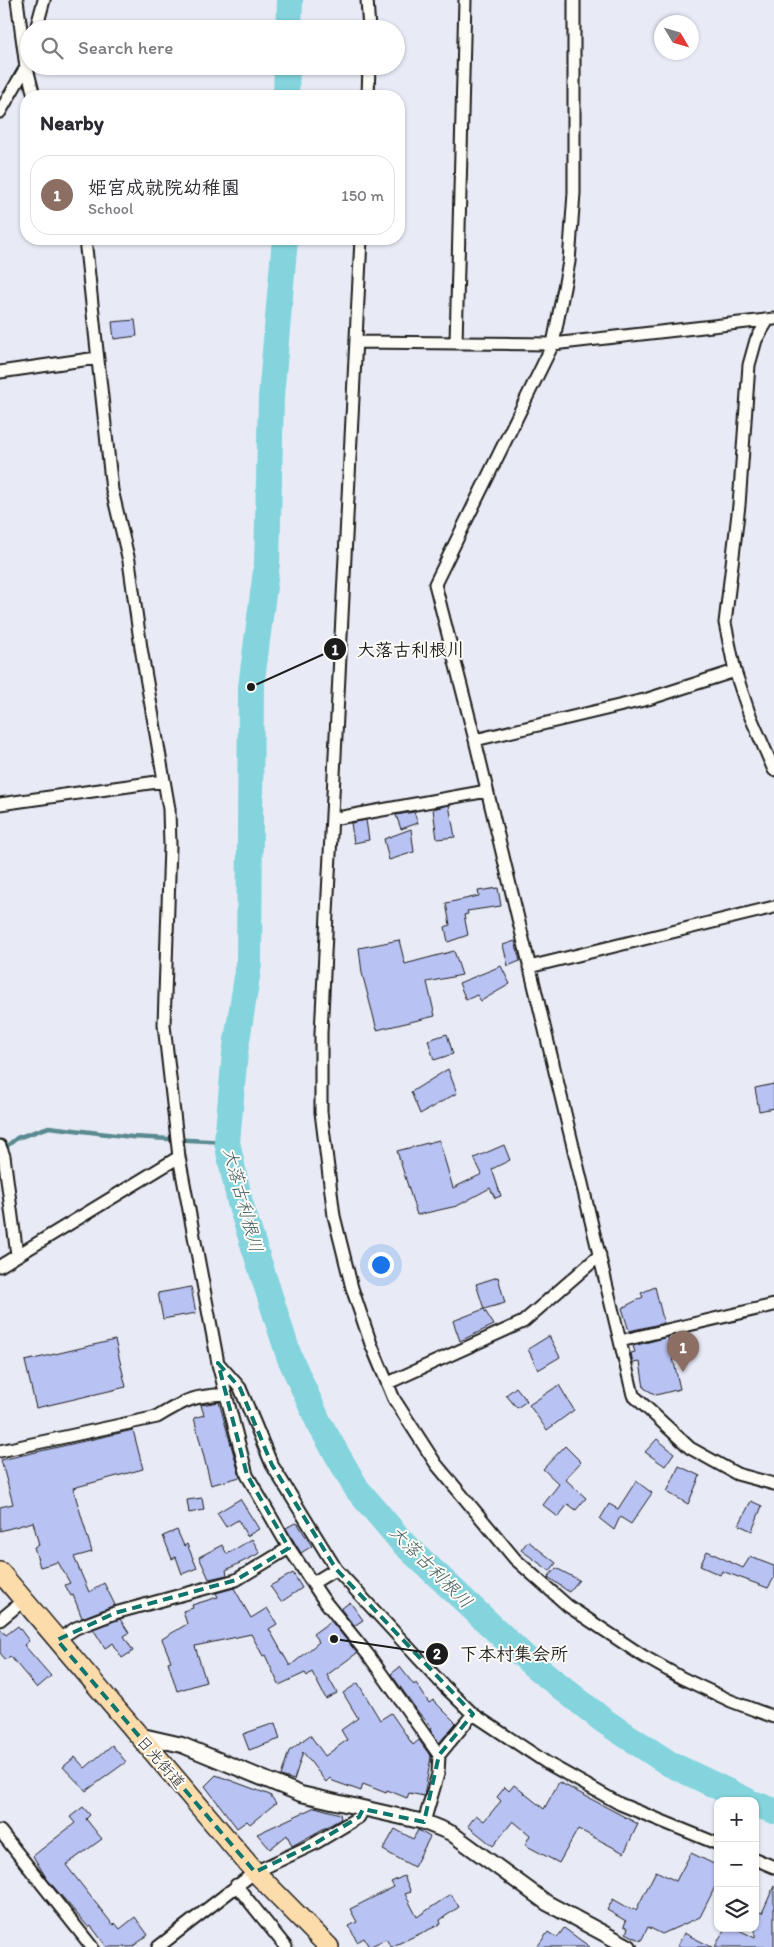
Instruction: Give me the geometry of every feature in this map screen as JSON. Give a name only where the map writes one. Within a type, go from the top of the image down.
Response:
[{"type":"highway","name":"日光街道","points":[[0,1572],[255,1872],[328,1947]]},
{"type":"street","points":[[18,0],[21,20]]},
{"type":"street","points":[[38,20],[44,0]]},
{"type":"street","points":[[367,0],[368,20]]},
{"type":"street","points":[[456,343],[465,0]]},
{"type":"street","points":[[574,0],[574,194],[569,262],[553,344],[435,584],[475,740],[633,1395],[690,1448],[736,1474],[774,1484]]},
{"type":"street","points":[[0,112],[20,75]]},
{"type":"street","points":[[30,75],[33,90]]},
{"type":"street","points":[[368,90],[369,75]]},
{"type":"street","points":[[0,90],[14,88]]},
{"type":"street","points":[[86,245],[112,490],[130,561],[169,809],[170,846],[164,1025],[179,1157],[218,1363],[247,1475],[288,1548],[439,1755]]},
{"type":"street","points":[[361,245],[321,1034],[321,1112],[334,1216],[352,1288],[394,1399],[436,1464],[515,1558],[568,1606],[644,1656],[682,1678],[731,1701],[774,1717]]},
{"type":"street","points":[[357,342],[553,344],[771,320]]},
{"type":"street","points":[[771,320],[756,340],[749,365],[739,505],[725,623],[735,671],[749,713],[774,770]]},
{"type":"street","points":[[0,372],[97,358]]},
{"type":"street","points":[[475,740],[648,699],[735,671]]},
{"type":"street","points":[[0,804],[164,782]]},
{"type":"street","points":[[332,819],[487,791]]},
{"type":"street","points":[[529,967],[774,907]]},
{"type":"street","points":[[0,1146],[4,1156],[17,1255]]},
{"type":"street","points":[[0,1266],[179,1157]]},
{"type":"street","points":[[388,1383],[523,1322],[600,1255]]},
{"type":"street","points":[[620,1341],[774,1304]]},
{"type":"street","points":[[218,1363],[240,1388],[272,1466],[336,1569],[445,1687],[473,1714],[547,1763],[620,1804],[714,1842]]},
{"type":"street","points":[[0,1451],[157,1417],[176,1405],[196,1396],[226,1394]]},
{"type":"street","points":[[57,1640],[76,1628],[116,1612],[236,1580],[288,1548]]},
{"type":"street","points":[[313,1584],[336,1569]]},
{"type":"street","points":[[0,1620],[23,1601]]},
{"type":"street","points":[[424,1822],[438,1774],[439,1755],[473,1714]]},
{"type":"street","points":[[138,1735],[182,1746],[301,1794],[424,1822],[451,1833],[493,1861],[547,1903],[629,1947]]},
{"type":"street","points":[[158,1947],[255,1872],[314,1844],[359,1817],[363,1809]]},
{"type":"street","points":[[0,1831],[92,1947]]},
{"type":"street","points":[[759,1861],[774,1867]]},
{"type":"street","points":[[236,1885],[286,1947]]},
{"type":"highlighted area","points":[[218,1363],[240,1388],[272,1465],[336,1569],[473,1714],[439,1755],[424,1822],[363,1809],[359,1817],[314,1844],[255,1872],[57,1640],[115,1613],[236,1580],[289,1548],[247,1475]]},
{"type":"building","points":[[135,320],[137,336],[114,339],[112,322]]},
{"type":"building","points":[[449,805],[455,837],[437,839],[433,809]]},
{"type":"building","points":[[414,812],[418,823],[401,829],[396,815]]},
{"type":"building","points":[[366,820],[369,840],[354,843],[351,823]]},
{"type":"building","points":[[411,829],[414,852],[389,860],[384,839]]},
{"type":"building","points":[[498,888],[501,906],[467,911],[468,914],[464,915],[468,935],[448,942],[445,927],[450,925],[446,903],[479,896],[478,891]]},
{"type":"building","points":[[399,940],[405,964],[454,951],[462,975],[427,982],[435,1016],[377,1030],[362,973],[359,948]]},
{"type":"building","points":[[515,941],[520,961],[508,966],[503,945]]},
{"type":"building","points":[[501,966],[510,984],[481,1001],[477,995],[466,1000],[459,983]]},
{"type":"building","points":[[447,1034],[453,1054],[434,1060],[428,1040]]},
{"type":"building","points":[[448,1069],[457,1093],[420,1114],[411,1092]]},
{"type":"building","points":[[774,1084],[774,1108],[759,1111],[755,1088]]},
{"type":"building","points":[[439,1140],[453,1188],[482,1174],[474,1158],[504,1145],[510,1160],[492,1169],[501,1196],[495,1198],[490,1188],[457,1206],[417,1215],[397,1151]]},
{"type":"building","points":[[498,1277],[505,1303],[484,1309],[476,1284]]},
{"type":"building","points":[[191,1287],[196,1313],[163,1319],[158,1293]]},
{"type":"building","points":[[655,1287],[664,1323],[629,1331],[622,1308],[643,1297],[641,1293]]},
{"type":"building","points":[[484,1309],[494,1325],[460,1341],[453,1321]]},
{"type":"building","points":[[549,1336],[560,1357],[538,1370],[528,1349]]},
{"type":"building","points":[[668,1337],[669,1342],[683,1337],[696,1353],[673,1358],[680,1389],[656,1395],[644,1388],[640,1362],[633,1363],[631,1353],[635,1352],[633,1346]]},
{"type":"building","points":[[115,1340],[126,1387],[36,1408],[25,1361]]},
{"type":"building","points":[[559,1385],[574,1410],[547,1430],[529,1405]]},
{"type":"building","points":[[516,1387],[527,1401],[517,1408],[506,1395]]},
{"type":"building","points":[[219,1402],[240,1477],[211,1485],[194,1418],[204,1415],[201,1405]]},
{"type":"building","points":[[133,1430],[143,1469],[73,1488],[92,1552],[74,1557],[89,1592],[104,1583],[115,1605],[82,1618],[73,1595],[71,1596],[65,1585],[70,1583],[58,1562],[40,1567],[34,1547],[39,1545],[33,1522],[0,1531],[0,1507],[13,1504],[1,1460]]},
{"type":"building","points":[[657,1439],[674,1453],[665,1466],[645,1452]]},
{"type":"building","points":[[565,1446],[581,1462],[565,1479],[586,1498],[576,1510],[568,1504],[558,1517],[543,1505],[559,1484],[543,1469]]},
{"type":"building","points":[[679,1466],[700,1476],[688,1504],[667,1492]]},
{"type":"building","points":[[636,1481],[652,1493],[631,1524],[620,1517],[614,1530],[600,1519],[609,1504],[618,1509]]},
{"type":"building","points":[[202,1498],[204,1510],[189,1513],[187,1500]]},
{"type":"building","points":[[240,1499],[259,1529],[247,1536],[238,1520],[226,1527],[217,1513]]},
{"type":"building","points":[[751,1501],[762,1506],[752,1531],[739,1525]]},
{"type":"building","points":[[295,1523],[298,1524],[312,1546],[301,1553],[286,1528]]},
{"type":"building","points":[[177,1530],[184,1546],[187,1544],[197,1568],[182,1574],[176,1557],[172,1559],[163,1536]]},
{"type":"building","points":[[252,1539],[260,1553],[226,1570],[227,1575],[209,1579],[199,1557],[222,1545],[227,1554]]},
{"type":"building","points":[[528,1541],[556,1563],[550,1571],[521,1550]]},
{"type":"building","points":[[707,1551],[743,1568],[750,1557],[774,1566],[774,1578],[768,1588],[722,1571],[720,1575],[700,1566]]},
{"type":"building","points":[[556,1568],[579,1580],[569,1592],[548,1577]]},
{"type":"building","points":[[293,1573],[302,1588],[281,1602],[270,1586]]},
{"type":"building","points":[[234,1588],[251,1618],[267,1608],[277,1624],[269,1629],[290,1666],[319,1642],[313,1634],[331,1621],[357,1653],[327,1675],[337,1693],[326,1699],[312,1672],[307,1676],[305,1673],[279,1685],[265,1655],[263,1656],[251,1634],[195,1646],[206,1682],[177,1691],[168,1662],[171,1661],[162,1639],[187,1624],[183,1611],[193,1608],[192,1605],[218,1597],[216,1593]]},
{"type":"building","points":[[350,1602],[363,1620],[354,1626],[341,1609]]},
{"type":"building","points":[[120,1619],[129,1633],[124,1636],[133,1651],[122,1658],[113,1643],[105,1648],[93,1629]]},
{"type":"building","points":[[18,1626],[29,1641],[24,1645],[51,1676],[37,1688],[10,1656],[6,1660],[0,1653],[0,1628],[6,1635]]},
{"type":"building","points":[[400,1667],[414,1685],[416,1683],[429,1703],[433,1700],[456,1723],[439,1743],[430,1730],[432,1728],[391,1674]]},
{"type":"building","points":[[358,1683],[380,1720],[391,1713],[413,1745],[419,1740],[431,1757],[424,1796],[409,1793],[407,1798],[387,1790],[386,1793],[363,1784],[361,1791],[333,1781],[330,1778],[326,1782],[303,1752],[294,1780],[281,1776],[289,1751],[310,1735],[325,1756],[347,1740],[341,1730],[358,1718],[343,1693]]},
{"type":"building","points":[[275,1723],[280,1739],[249,1750],[243,1734]]},
{"type":"building","points":[[112,1745],[126,1762],[86,1791],[63,1767],[75,1757],[85,1768]]},
{"type":"building","points":[[216,1775],[270,1795],[276,1803],[250,1824],[247,1821],[237,1828],[205,1786]]},
{"type":"building","points":[[559,1782],[638,1824],[624,1853],[578,1829],[559,1863],[525,1845],[530,1835],[513,1821],[493,1846],[468,1826],[476,1815],[484,1821],[501,1801],[497,1797],[505,1787],[509,1791],[514,1785],[544,1809]]},
{"type":"building","points":[[83,1807],[90,1815],[86,1819],[102,1839],[66,1865],[113,1925],[115,1923],[120,1929],[135,1917],[148,1935],[132,1947],[107,1947],[91,1926],[89,1928],[47,1879],[33,1856],[75,1823],[70,1817]]},
{"type":"building","points":[[315,1807],[340,1814],[341,1819],[292,1846],[287,1835],[270,1849],[257,1834]]},
{"type":"building","points":[[395,1829],[413,1839],[418,1830],[430,1837],[414,1867],[383,1850]]},
{"type":"building","points":[[691,1853],[714,1864],[714,1889],[700,1917],[662,1934],[648,1927],[641,1941],[626,1933],[628,1928],[624,1926],[626,1921],[607,1910],[613,1899],[632,1910],[633,1908],[636,1910],[656,1871],[676,1881]]},
{"type":"building","points":[[404,1876],[411,1892],[405,1894],[417,1917],[451,1894],[459,1907],[440,1920],[441,1924],[391,1947],[386,1939],[369,1947],[364,1938],[357,1942],[349,1926],[357,1922],[350,1909],[394,1887],[391,1882]]},
{"type":"building","points":[[774,1886],[774,1947],[715,1947],[723,1932],[743,1932],[755,1938],[755,1932],[759,1932],[759,1912],[762,1913]]},
{"type":"building","points":[[564,1928],[590,1947],[537,1947],[548,1932],[557,1938]]},
{"type":"building","points":[[684,1933],[712,1947],[677,1947]]},
{"type":"waterway","name":"大落古利根川","points":[[289,20],[290,0]]},
{"type":"waterway","name":"大落古利根川","points":[[286,90],[287,75]]},
{"type":"waterway","name":"大落古利根川","points":[[284,245],[271,397],[267,563],[251,687],[249,964],[235,1053],[227,1142],[240,1203],[289,1356],[319,1423],[357,1489],[402,1542],[532,1664],[604,1721],[670,1764],[740,1797]]},
{"type":"waterway","points":[[2,1150],[17,1138],[49,1127],[132,1137],[227,1142]]},
{"type":"waterway","name":"大落古利根川","points":[[759,1805],[774,1811]]},
{"type":"place","name":"大落古利根川","points":[[251,687]]},
{"type":"place","name":"姫宮成就院幼稚園","points":[[683,1372]]},
{"type":"place","name":"下本村集会所","points":[[334,1639]]}]
